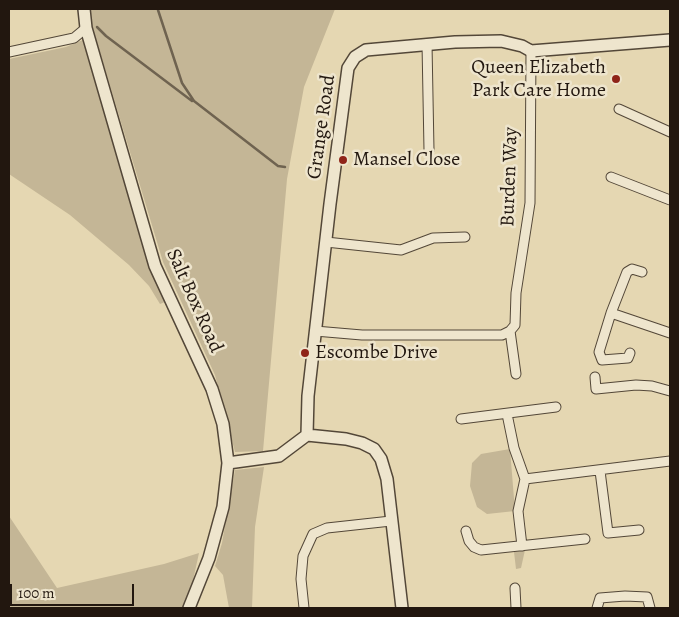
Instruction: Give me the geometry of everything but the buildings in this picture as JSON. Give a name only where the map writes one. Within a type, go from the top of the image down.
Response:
[{"type":"street","name":"Salt Box Road","points":[[84,9],[86,28],[156,266],[212,389],[223,424],[228,463],[224,500],[217,534],[189,608]]},
{"type":"street","points":[[9,52],[74,38],[86,28]]},
{"type":"street","name":"Grange Road","points":[[308,435],[308,396],[326,242],[348,68],[355,57],[366,50],[427,44],[501,41],[522,46],[531,51],[670,40]]},
{"type":"street","points":[[427,44],[429,150]]},
{"type":"street","name":"Burden Way","points":[[510,331],[515,325],[516,293],[530,204],[531,51]]},
{"type":"street","points":[[618,109],[670,132]]},
{"type":"street","points":[[611,177],[670,200]]},
{"type":"street","points":[[326,242],[401,250],[433,238],[465,237]]},
{"type":"street","points":[[630,353],[628,358],[602,360],[599,352],[611,313],[627,272],[632,269],[642,272]]},
{"type":"street","points":[[611,313],[670,334]]},
{"type":"street","points":[[315,331],[362,335],[502,335],[510,331],[516,374]]},
{"type":"street","points":[[595,377],[596,389],[636,385],[652,386],[670,392]]},
{"type":"street","points":[[461,419],[556,407]]},
{"type":"street","points":[[507,414],[514,448],[525,479],[518,511],[522,546]]},
{"type":"street","points":[[228,463],[279,456],[308,435],[346,439],[374,449],[386,470],[402,608]]},
{"type":"street","points":[[525,479],[670,461]]},
{"type":"street","points":[[600,471],[608,533],[639,530]]},
{"type":"street","points":[[304,608],[301,579],[302,562],[305,548],[313,534],[327,528],[391,522]]},
{"type":"street","points":[[466,531],[469,541],[474,547],[481,550],[585,539]]},
{"type":"street","points":[[515,588],[516,608]]},
{"type":"street","points":[[598,608],[600,598],[632,596],[647,597],[650,608]]},
{"type":"shaded area","points":[[87,9],[335,9],[304,87],[287,179],[263,451],[235,452],[215,375],[163,262]]},
{"type":"shaded area","points":[[85,39],[149,264],[165,302],[160,304],[149,286],[129,265],[70,215],[9,174],[9,59],[66,47]]},
{"type":"shaded area","points":[[510,449],[515,511],[487,514],[477,507],[470,486],[472,463],[481,454]]},
{"type":"shaded area","points":[[264,467],[255,527],[252,608],[229,608],[223,575],[215,566],[222,543],[235,470]]},
{"type":"shaded area","points":[[9,516],[57,588],[164,564],[199,553],[187,608],[9,608]]},
{"type":"shaded area","points":[[525,550],[521,568],[516,569],[514,552]]},
{"type":"waterway","points":[[158,10],[182,83],[194,101],[278,166],[285,167]]},
{"type":"waterway","points":[[97,27],[106,36],[192,101]]},
{"type":"place","name":"Queen Elizabeth Park Care Home","points":[[616,79]]},
{"type":"place","name":"Mansel Close","points":[[343,160]]},
{"type":"place","name":"Escombe Drive","points":[[305,353]]}]
